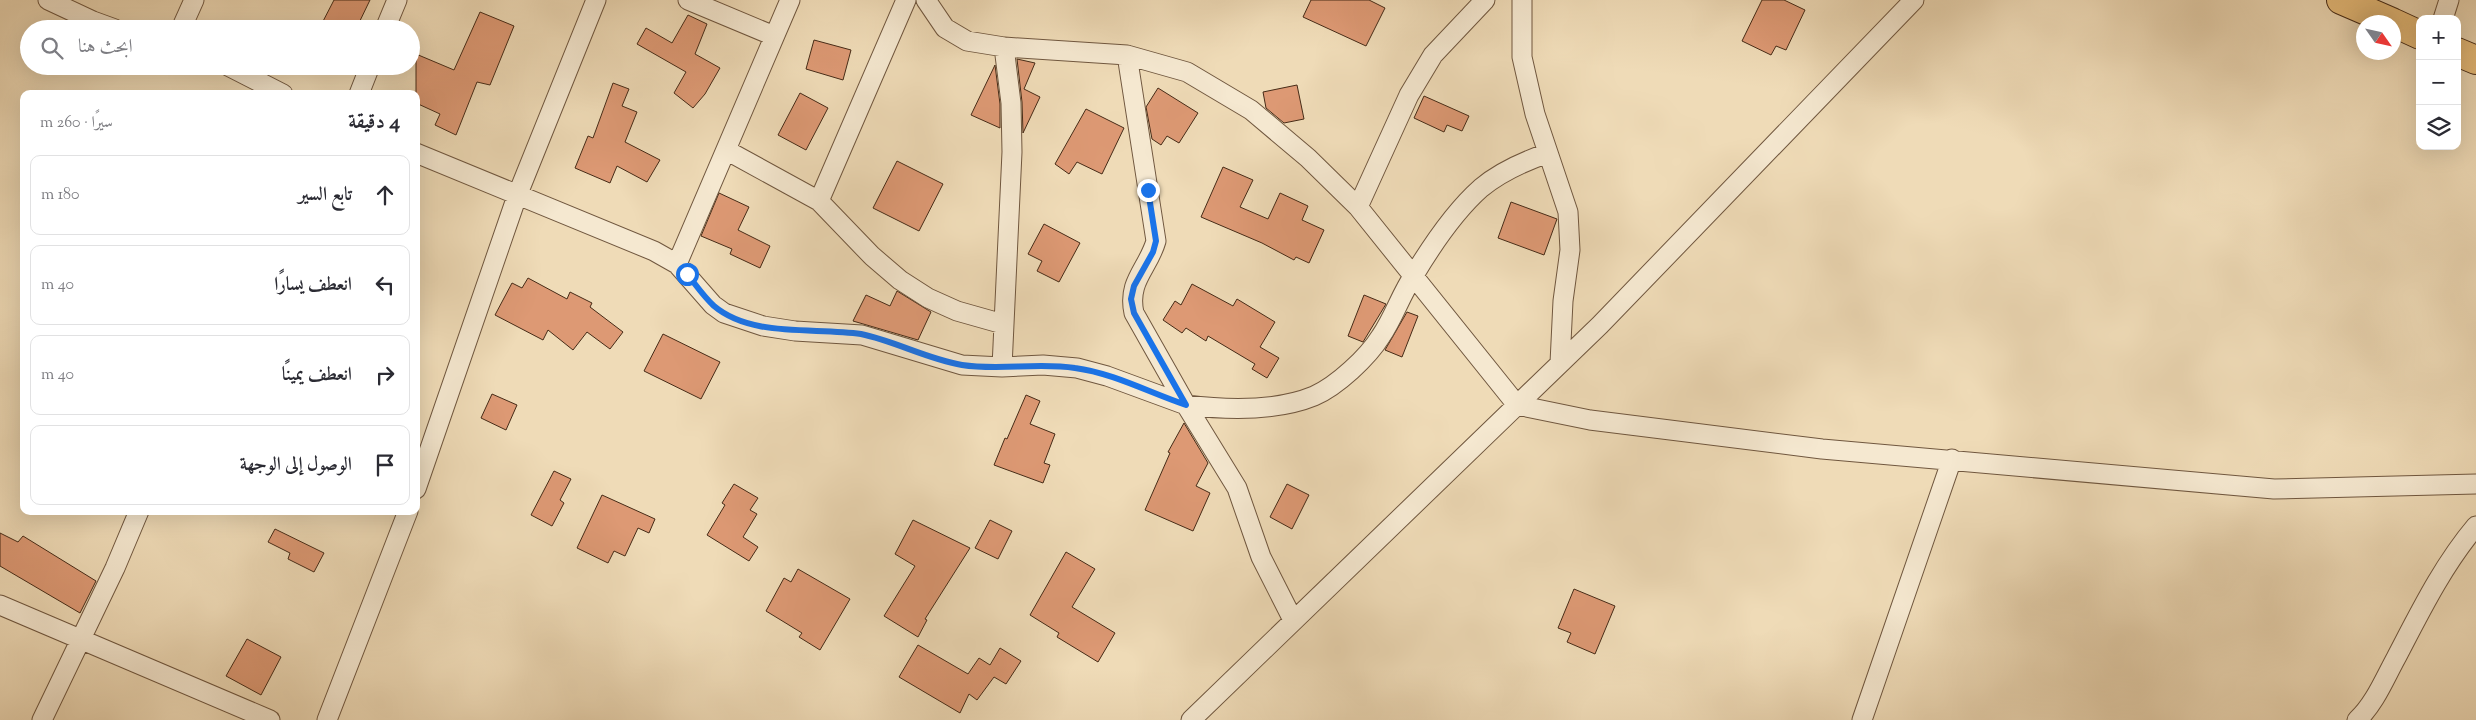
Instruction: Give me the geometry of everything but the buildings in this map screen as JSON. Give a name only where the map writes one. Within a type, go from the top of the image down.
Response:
[{"type":"highway","points":[[2341,0],[2375,15]]},
{"type":"highway","points":[[2401,27],[2416,33]]},
{"type":"highway","points":[[2461,54],[2476,60]]},
{"type":"street","points":[[48,0],[91,20]]},
{"type":"street","points":[[185,20],[194,0]]},
{"type":"street","points":[[389,20],[397,0]]},
{"type":"street","points":[[420,477],[517,196],[596,0]]},
{"type":"street","points":[[688,0],[774,36]]},
{"type":"street","points":[[677,264],[790,0]]},
{"type":"street","points":[[819,201],[906,0]]},
{"type":"street","points":[[926,0],[945,28],[967,41],[1004,47],[1073,50],[1126,55],[1187,72],[1251,110],[1308,158],[1358,206],[1518,405],[1624,425],[1822,449],[2274,489],[2476,484]]},
{"type":"street","points":[[1358,206],[1409,95],[1428,63],[1485,0]]},
{"type":"street","points":[[1522,0],[1522,57],[1535,114],[1568,212],[1570,250],[1563,301],[1560,363]]},
{"type":"street","points":[[1192,720],[1293,620],[1518,405],[1749,173],[1914,0]]},
{"type":"street","points":[[2444,15],[2449,0]]},
{"type":"street","points":[[1002,368],[1012,152],[1011,103],[1004,47]]},
{"type":"street","points":[[1126,55],[1156,241],[1153,252],[1134,286],[1131,299],[1134,313],[1186,405],[1223,462],[1237,488],[1261,557],[1293,620]]},
{"type":"street","points":[[246,75],[275,90]]},
{"type":"street","points":[[361,90],[366,75]]},
{"type":"street","points":[[726,150],[819,201],[872,256],[900,280],[928,298],[957,311],[1003,324]]},
{"type":"street","points":[[420,155],[517,196],[654,250],[677,264],[713,305],[737,318],[763,326],[862,335],[962,365],[1002,368],[1044,365],[1077,368],[1107,376],[1186,405],[1244,408],[1282,405],[1315,396],[1343,377],[1381,336],[1413,275],[1457,215],[1482,187],[1522,162],[1548,153]]},
{"type":"street","points":[[1862,720],[1952,459]]},
{"type":"street","points":[[42,720],[79,639],[115,568],[137,515]]},
{"type":"street","points":[[327,720],[406,515]]},
{"type":"street","points":[[2358,720],[2383,682],[2437,581],[2476,526]]},
{"type":"street","points":[[0,604],[270,720]]},
{"type":"route","points":[[687,274],[713,305],[724,313],[763,326],[862,335],[962,365],[1002,368],[1044,365],[1077,368],[1107,376],[1186,405],[1134,313],[1131,299],[1134,286],[1143,266],[1153,252],[1156,241],[1148,190]]}]
